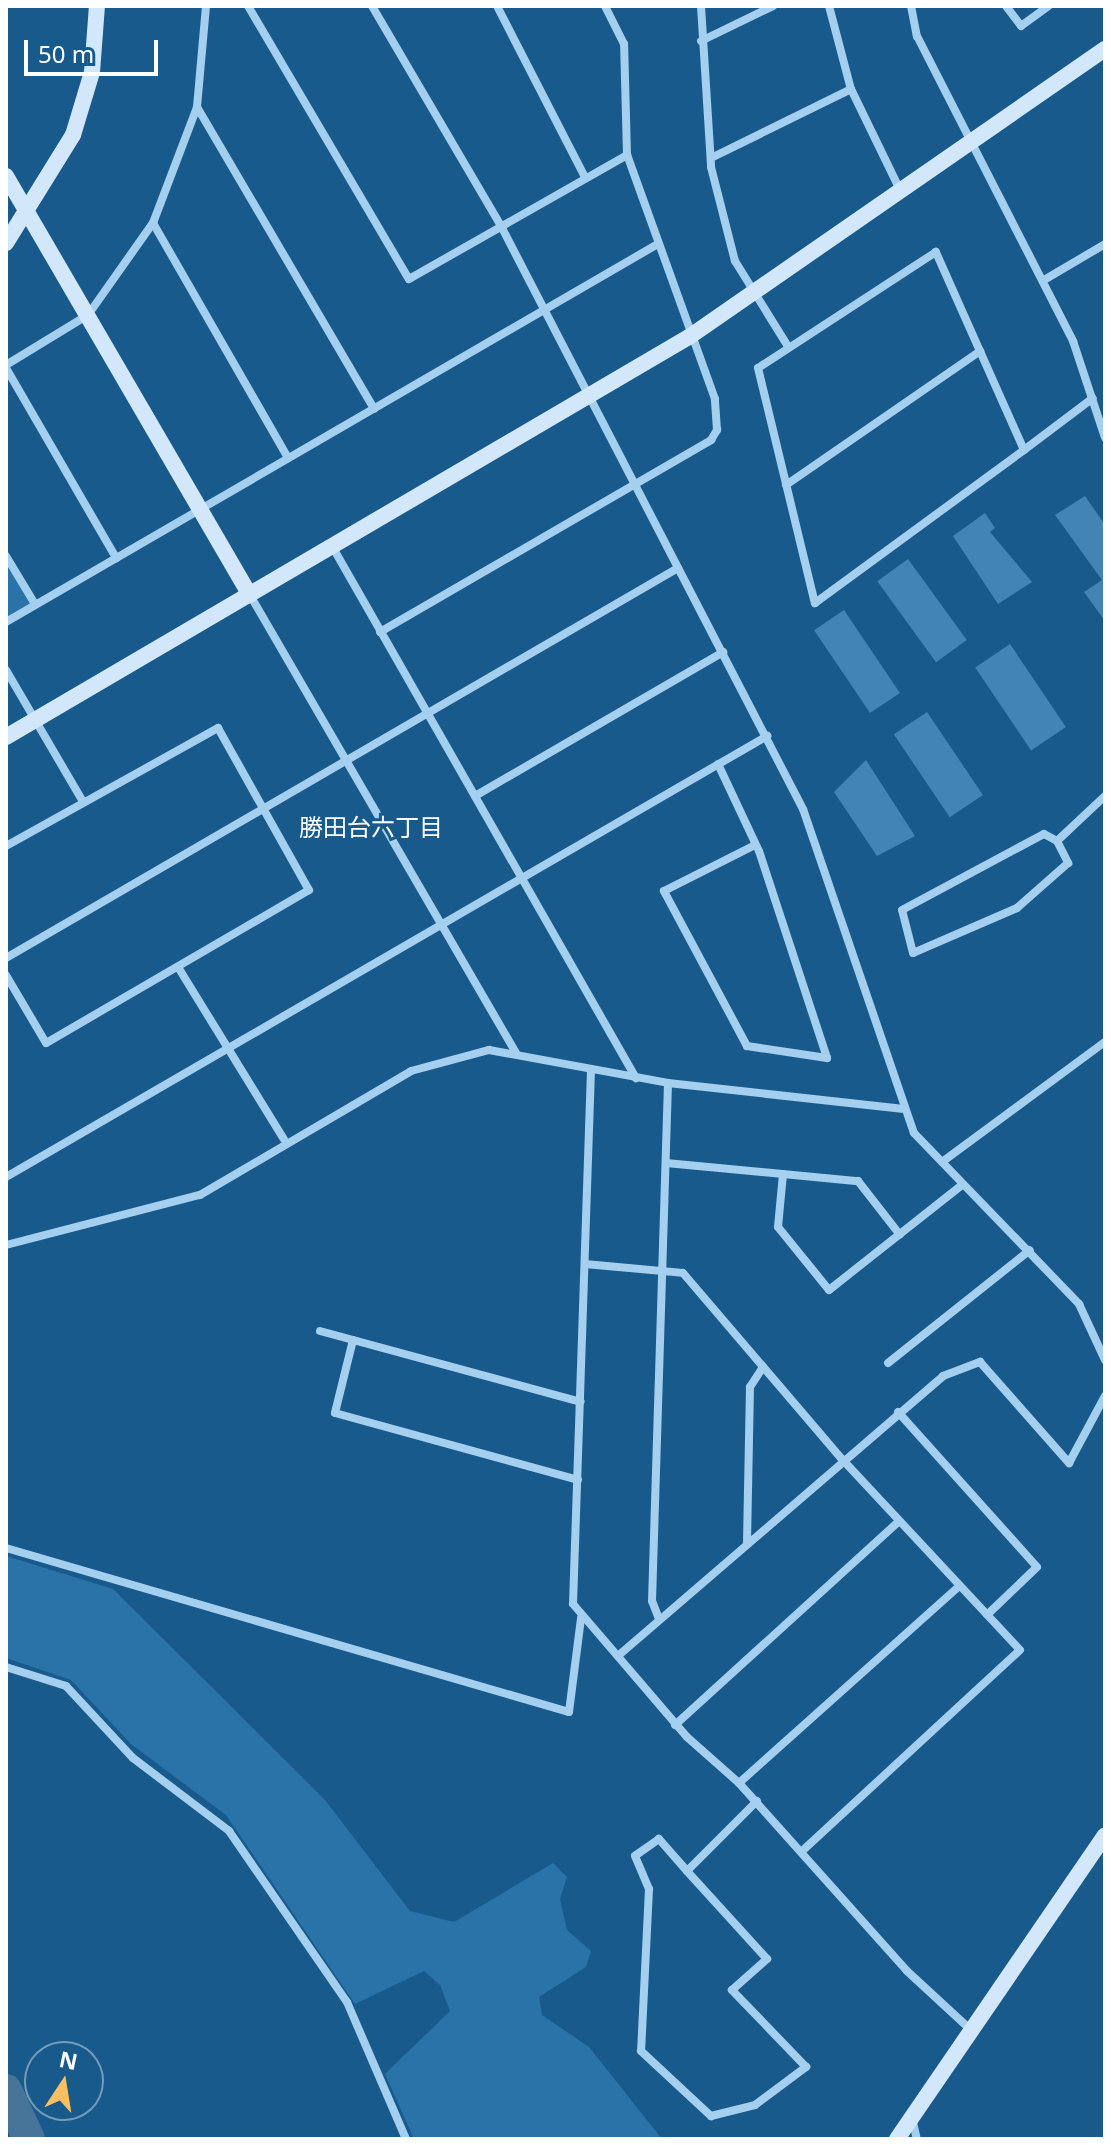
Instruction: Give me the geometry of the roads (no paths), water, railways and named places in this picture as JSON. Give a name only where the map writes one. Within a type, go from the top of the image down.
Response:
[{"type":"street","points":[[6,243],[29,216],[85,103],[97,6]]},
{"type":"street","points":[[116,558],[6,366],[88,315],[153,223],[197,107],[206,6]]},
{"type":"street","points":[[248,6],[409,279],[627,155]]},
{"type":"street","points":[[372,6],[501,226],[587,398],[803,809],[902,1109],[962,1185],[1030,1250],[1079,1304],[1105,1360]]},
{"type":"street","points":[[497,6],[585,177]]},
{"type":"street","points":[[380,632],[634,484],[717,430],[715,399],[689,337],[627,155],[624,44],[605,6]]},
{"type":"street","points":[[701,6],[711,158],[735,261],[753,297],[789,348]]},
{"type":"street","points":[[701,41],[773,6]]},
{"type":"street","points":[[829,6],[851,89],[900,190]]},
{"type":"street","points":[[911,6],[917,36],[1044,280],[1093,398],[1105,438]]},
{"type":"street","points":[[1006,6],[1021,26],[1049,6]]},
{"type":"street","points":[[6,737],[587,398],[753,297],[900,190],[1105,49]]},
{"type":"street","points":[[711,158],[851,89]]},
{"type":"street","points":[[197,107],[374,409]]},
{"type":"street","points":[[6,176],[516,1053]]},
{"type":"street","points":[[153,223],[288,458]]},
{"type":"street","points":[[1044,280],[1105,244]]},
{"type":"street","points":[[6,622],[656,245]]},
{"type":"street","points":[[1024,450],[936,252],[758,368],[815,603],[1024,450],[1093,398]]},
{"type":"street","points":[[786,485],[980,351]]},
{"type":"street","points":[[332,546],[636,1078]]},
{"type":"street","points":[[6,556],[35,604]]},
{"type":"street","points":[[6,958],[678,568]]},
{"type":"street","points":[[475,796],[723,652]]},
{"type":"street","points":[[6,670],[83,802]]},
{"type":"street","points":[[6,846],[218,728],[309,890],[46,1043],[6,975]]},
{"type":"street","points":[[8,1172],[767,736]]},
{"type":"street","points":[[718,764],[759,851],[827,1058],[747,1046],[664,891],[755,845]]},
{"type":"street","points":[[1057,841],[1105,796]]},
{"type":"street","points":[[1044,834],[1057,841],[1068,863],[1017,908],[913,953],[902,910],[1044,834]]},
{"type":"street","points":[[178,967],[284,1139]]},
{"type":"street","points":[[942,1162],[1105,1042]]},
{"type":"street","points":[[6,1245],[166,1208],[284,1139],[435,1059],[516,1053],[668,1083],[902,1109]]},
{"type":"street","points":[[591,1070],[573,1604],[581,1618],[619,1655],[675,1725],[757,1801],[907,1971],[971,2030]]},
{"type":"street","points":[[659,1619],[652,1601],[668,1083]]},
{"type":"street","points":[[666,1163],[858,1181],[900,1235]]},
{"type":"street","points":[[783,1174],[778,1227],[829,1290],[962,1185]]},
{"type":"street","points":[[888,1363],[1030,1250]]},
{"type":"street","points":[[585,1264],[663,1267],[683,1273],[898,1522],[1020,1650],[803,1850]]},
{"type":"street","points":[[320,1331],[581,1402]]},
{"type":"street","points":[[353,1340],[335,1413],[578,1480]]},
{"type":"street","points":[[619,1655],[841,1458],[943,1376],[980,1362],[1069,1463],[1105,1396]]},
{"type":"street","points":[[747,1543],[750,1387],[763,1367]]},
{"type":"street","points":[[898,1412],[1037,1567],[987,1615]]},
{"type":"street","points":[[675,1725],[898,1522]]},
{"type":"street","points":[[6,1548],[569,1712],[581,1618]]},
{"type":"street","points":[[739,1783],[959,1586]]},
{"type":"street","points":[[6,1667],[66,1686],[133,1758],[229,1831],[347,2002],[406,2139]]},
{"type":"street","points":[[687,1871],[757,1801]]},
{"type":"street","points":[[897,2139],[1105,1835]]},
{"type":"street","points":[[659,1839],[687,1871],[767,1959],[732,1990],[806,2067],[755,2105],[711,2116],[641,2051],[649,1889],[635,1856],[659,1839]]},
{"type":"street","points":[[912,2117],[917,2139]]},
{"type":"waterway","points":[[6,2090],[29,2139]]},
{"type":"district","name":"勝田台六丁目","points":[[371,827]]}]
